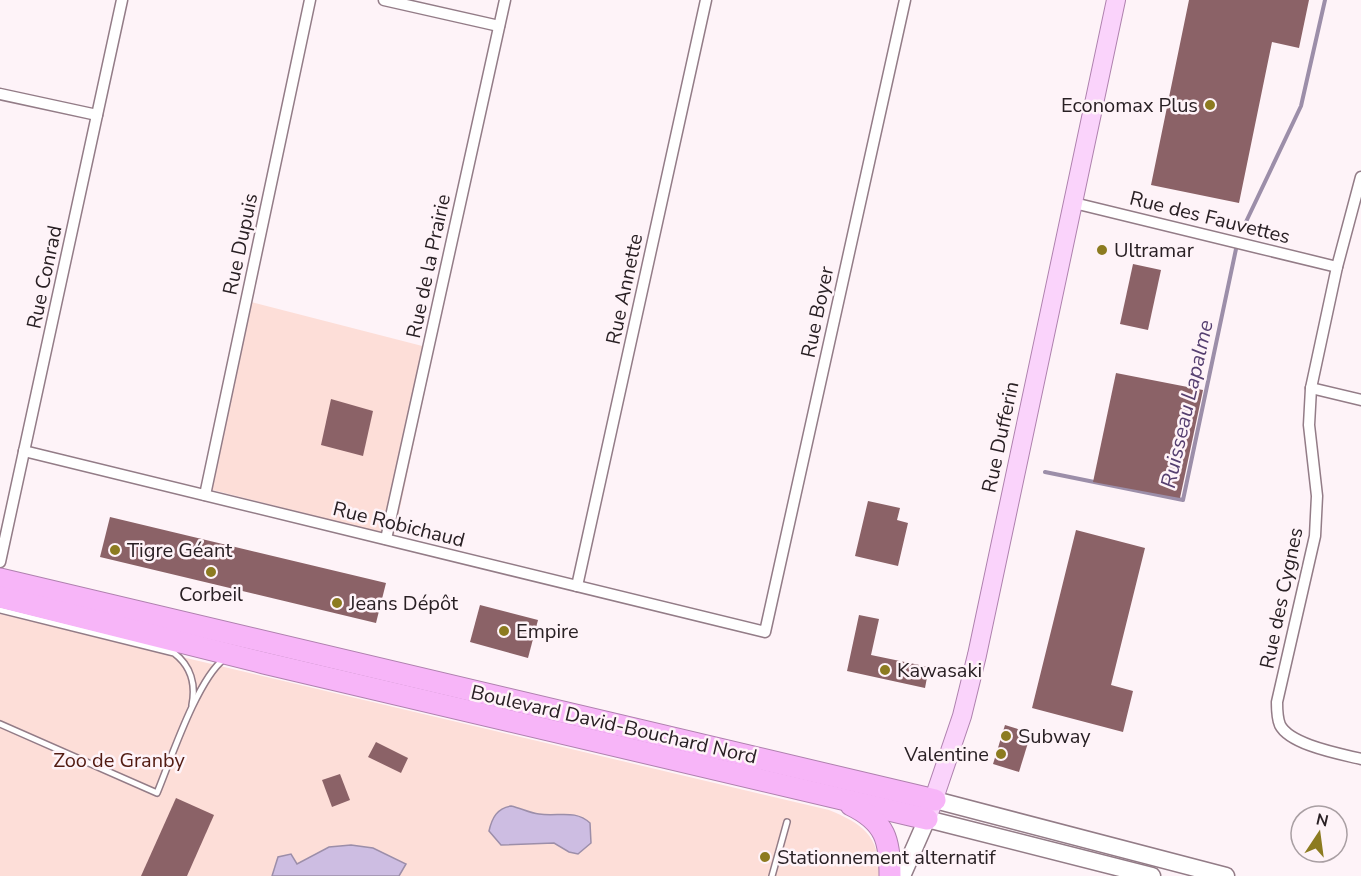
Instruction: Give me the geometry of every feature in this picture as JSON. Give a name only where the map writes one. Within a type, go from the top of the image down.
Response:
[{"type":"highway","name":"Boulevard David-Bouchard Nord","points":[[0,579],[609,723],[931,810]]},
{"type":"highway","name":"Boulevard David-Bouchard Nord","points":[[0,597],[832,796],[931,810]]},
{"type":"highway","points":[[832,796],[861,810],[881,829],[890,847],[890,876]]},
{"type":"main road","name":"Rue Dufferin","points":[[931,810],[962,716],[977,655],[1116,0]]},
{"type":"street","name":"Rue Conrad","points":[[0,562],[122,0]]},
{"type":"street","name":"Rue Dupuis","points":[[205,495],[310,0]]},
{"type":"street","points":[[384,0],[499,26]]},
{"type":"street","name":"Rue de la Prairie","points":[[386,539],[505,0]]},
{"type":"street","name":"Rue Annette","points":[[576,586],[706,0]]},
{"type":"street","name":"Rue Boyer","points":[[765,632],[905,0]]},
{"type":"street","points":[[0,94],[97,114]]},
{"type":"street","name":"Rue des Cygnes","points":[[1361,177],[1336,267],[1311,388],[1309,425],[1317,496],[1315,536],[1277,702],[1277,716],[1281,728],[1296,738],[1319,748],[1361,759]]},
{"type":"street","name":"Rue des Fauvettes","points":[[1074,203],[1336,267]]},
{"type":"street","points":[[1311,388],[1361,400]]},
{"type":"street","name":"Rue Robichaud","points":[[24,451],[765,632]]},
{"type":"street","name":"Rue Dufferin","points":[[902,876],[931,810]]},
{"type":"street","name":"Boulevard David-Bouchard Nord","points":[[931,810],[1152,876]]},
{"type":"street","name":"Boulevard David-Bouchard Nord","points":[[931,810],[1226,876]]},
{"type":"lane","points":[[0,610],[174,653],[181,658],[192,679],[194,692],[190,713]]},
{"type":"lane","points":[[0,724],[157,793],[190,713],[215,667],[237,652]]},
{"type":"lane","points":[[518,709],[609,723]]},
{"type":"lane","points":[[772,876],[787,822]]},
{"type":"green space","points":[[247,301],[434,349],[394,536],[205,488]]},
{"type":"green space","name":"Zoo de Granby","points":[[0,614],[829,810],[860,826],[867,833],[876,851],[879,876],[0,876]]},
{"type":"shaded area","points":[[511,806],[546,815],[578,816],[590,823],[591,843],[578,854],[569,852],[554,843],[501,845],[489,831],[496,814]]},
{"type":"shaded area","points":[[351,845],[373,848],[406,864],[399,876],[272,876],[278,857],[291,854],[297,864],[329,847]]},
{"type":"building","points":[[1189,0],[1309,0],[1299,48],[1272,42],[1239,203],[1151,185]]},
{"type":"building","points":[[1133,264],[1161,270],[1148,330],[1120,324]]},
{"type":"building","points":[[1116,373],[1203,390],[1180,498],[1093,482]]},
{"type":"building","points":[[331,399],[373,411],[363,456],[321,445]]},
{"type":"building","points":[[868,501],[900,508],[897,520],[908,523],[898,566],[855,556]]},
{"type":"building","points":[[110,517],[386,583],[376,623],[100,557]]},
{"type":"building","points":[[1076,530],[1145,548],[1111,685],[1133,691],[1123,732],[1032,708]]},
{"type":"building","name":"Empire","points":[[480,605],[538,620],[528,658],[470,642]]},
{"type":"building","points":[[859,615],[879,619],[871,655],[929,667],[925,688],[847,671]]},
{"type":"building","points":[[1005,725],[1031,733],[1019,772],[993,764]]},
{"type":"building","points":[[376,742],[408,758],[401,773],[368,757]]},
{"type":"building","points":[[340,774],[350,800],[332,807],[322,780]]},
{"type":"building","points":[[176,798],[214,815],[187,876],[141,876]]},
{"type":"waterway","name":"Ruisseau Lapalme","points":[[1244,226],[1301,106],[1325,0]]},
{"type":"waterway","name":"Ruisseau Lapalme","points":[[1045,472],[1183,500],[1236,249]]},
{"type":"place","name":"Economax Plus","points":[[1210,105]]},
{"type":"place","name":"Ultramar","points":[[1102,250]]},
{"type":"place","name":"Tigre Géant","points":[[115,550]]},
{"type":"place","name":"Corbeil","points":[[211,572]]},
{"type":"place","name":"Jeans Dépôt","points":[[337,603]]},
{"type":"place","name":"Empire","points":[[504,631]]},
{"type":"place","name":"Kawasaki","points":[[885,670]]},
{"type":"place","name":"Subway","points":[[1006,736]]},
{"type":"place","name":"Valentine","points":[[1001,754]]},
{"type":"place","name":"Stationnement alternatif","points":[[765,857]]}]
